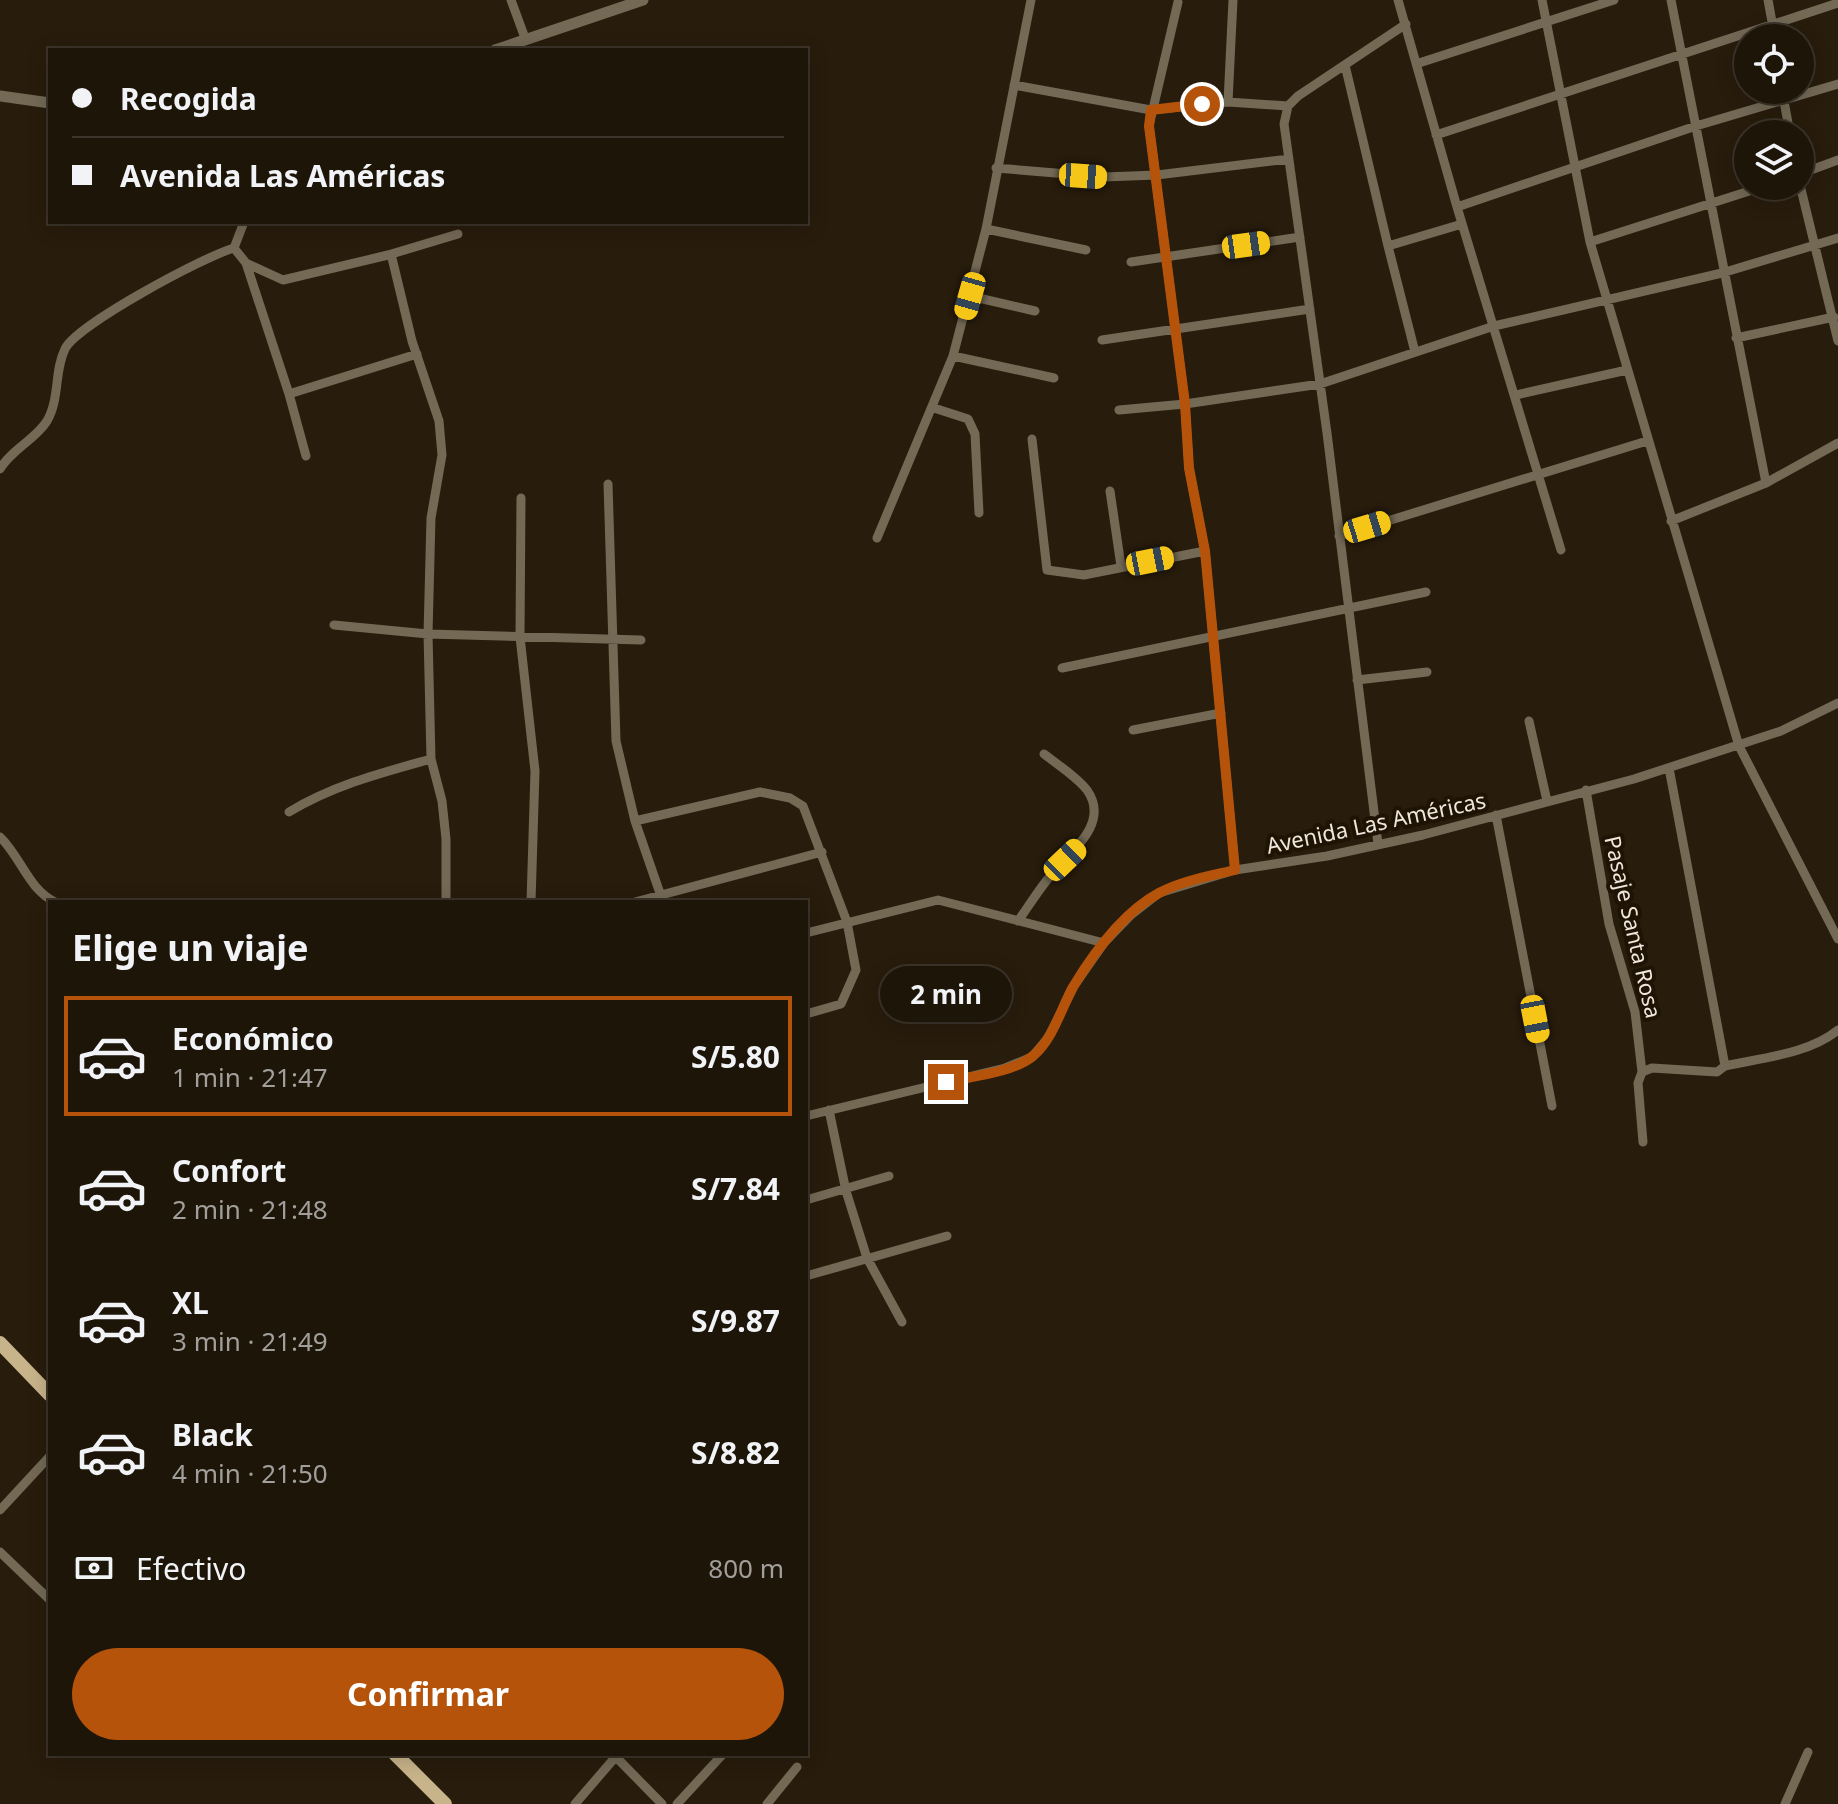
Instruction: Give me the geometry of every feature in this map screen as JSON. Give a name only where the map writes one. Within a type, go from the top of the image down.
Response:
[{"type":"main road","points":[[0,1343],[48,1393]]},
{"type":"main road","points":[[397,1756],[445,1804]]},
{"type":"street","points":[[511,0],[525,38]]},
{"type":"street","points":[[500,48],[643,0]]},
{"type":"street","points":[[877,538],[934,408],[953,356],[986,229],[1031,0]]},
{"type":"street","points":[[1228,102],[1233,0]]},
{"type":"street","points":[[1398,0],[1561,550]]},
{"type":"street","points":[[1542,0],[1590,242],[1739,746],[1838,939]]},
{"type":"street","points":[[1419,63],[1614,0]]},
{"type":"street","points":[[1671,0],[1722,273],[1766,483]]},
{"type":"street","points":[[1768,0],[1773,24],[1838,3]]},
{"type":"street","points":[[1178,2],[1149,126],[1185,404],[1189,468],[1205,551],[1235,870]]},
{"type":"street","points":[[1014,85],[1151,110],[1228,102],[1288,106],[1406,24]]},
{"type":"street","points":[[1436,135],[1734,36]]},
{"type":"street","points":[[1345,65],[1415,352]]},
{"type":"street","points":[[1814,92],[1838,84]]},
{"type":"street","points":[[0,96],[48,103]]},
{"type":"street","points":[[1457,207],[1696,126],[1773,104]]},
{"type":"street","points":[[1288,106],[1284,124],[1378,844]]},
{"type":"street","points":[[996,168],[1104,177],[1157,175],[1289,159]]},
{"type":"street","points":[[1814,169],[1838,160]]},
{"type":"street","points":[[1590,242],[1734,196]]},
{"type":"street","points":[[1804,200],[1835,316],[1838,341]]},
{"type":"street","points":[[0,469],[7,458],[40,430],[49,417],[65,348],[73,337],[158,284],[234,248],[243,224]]},
{"type":"street","points":[[1388,246],[1462,224]]},
{"type":"street","points":[[986,229],[1086,250]]},
{"type":"street","points":[[246,263],[283,280],[388,255],[458,234]]},
{"type":"street","points":[[1131,262],[1300,237]]},
{"type":"street","points":[[1119,410],[1185,404],[1320,384],[1494,326],[1722,273],[1838,238]]},
{"type":"street","points":[[234,248],[246,263],[306,456]]},
{"type":"street","points":[[388,255],[392,258],[417,354],[439,421],[442,455],[431,518],[428,634],[431,759],[442,801],[446,839],[446,900]]},
{"type":"street","points":[[970,296],[1035,311]]},
{"type":"street","points":[[1102,340],[1310,309]]},
{"type":"street","points":[[1736,338],[1835,316]]},
{"type":"street","points":[[289,394],[417,354]]},
{"type":"street","points":[[953,356],[1054,378]]},
{"type":"street","points":[[1516,395],[1627,370]]},
{"type":"street","points":[[934,408],[968,419],[975,434],[979,513]]},
{"type":"street","points":[[1032,439],[1047,570],[1084,575],[1205,551]]},
{"type":"street","points":[[1339,536],[1647,441]]},
{"type":"street","points":[[1671,521],[1766,483],[1838,443]]},
{"type":"street","points":[[608,484],[616,741],[635,821],[662,899],[822,852]]},
{"type":"street","points":[[1110,491],[1121,566]]},
{"type":"street","points":[[521,498],[520,637],[535,771],[531,900]]},
{"type":"street","points":[[1062,668],[1426,592]]},
{"type":"street","points":[[334,625],[428,634],[641,640]]},
{"type":"street","points":[[1357,680],[1427,672]]},
{"type":"street","name":"Avenida Las Américas","points":[[808,1115],[1005,1068],[1032,1057],[1048,1038],[1074,986],[1104,943],[1131,915],[1159,893],[1235,870],[1378,844],[1669,768],[1781,731],[1838,703]]},
{"type":"street","points":[[1133,730],[1221,713]]},
{"type":"street","points":[[1529,721],[1547,801]]},
{"type":"street","points":[[1018,921],[1051,874],[1079,847],[1089,832],[1093,813],[1089,793],[1044,754]]},
{"type":"street","points":[[289,812],[343,785],[431,759]]},
{"type":"street","points":[[1669,768],[1725,1066]]},
{"type":"street","name":"Pasaje Santa Rosa","points":[[1586,790],[1609,924],[1635,1012],[1642,1072],[1638,1083],[1643,1142]]},
{"type":"street","points":[[635,821],[767,792],[790,798],[803,806],[847,922],[856,970],[841,1004],[808,1013]]},
{"type":"street","points":[[1496,815],[1552,1106]]},
{"type":"street","points":[[0,837],[39,892],[52,900]]},
{"type":"street","points":[[808,932],[938,900],[1104,943]]},
{"type":"street","points":[[1642,1072],[1652,1068],[1717,1072],[1725,1066],[1787,1053],[1830,1037],[1838,1030]]},
{"type":"street","points":[[829,1110],[846,1191],[867,1258],[902,1322]]},
{"type":"street","points":[[808,1200],[889,1176]]},
{"type":"street","points":[[808,1275],[947,1236]]},
{"type":"street","points":[[0,1510],[48,1458]]},
{"type":"street","points":[[0,1552],[48,1598]]},
{"type":"street","points":[[1785,1804],[1808,1752]]},
{"type":"street","points":[[575,1804],[615,1756]]},
{"type":"street","points":[[617,1756],[662,1804]]},
{"type":"street","points":[[677,1804],[721,1756]]},
{"type":"street","points":[[767,1804],[797,1767]]},
{"type":"route","points":[[946,1082],[1005,1068],[1032,1057],[1048,1038],[1074,986],[1104,943],[1131,915],[1159,893],[1235,870],[1205,551],[1189,468],[1185,404],[1149,126],[1151,110],[1202,104]]}]
